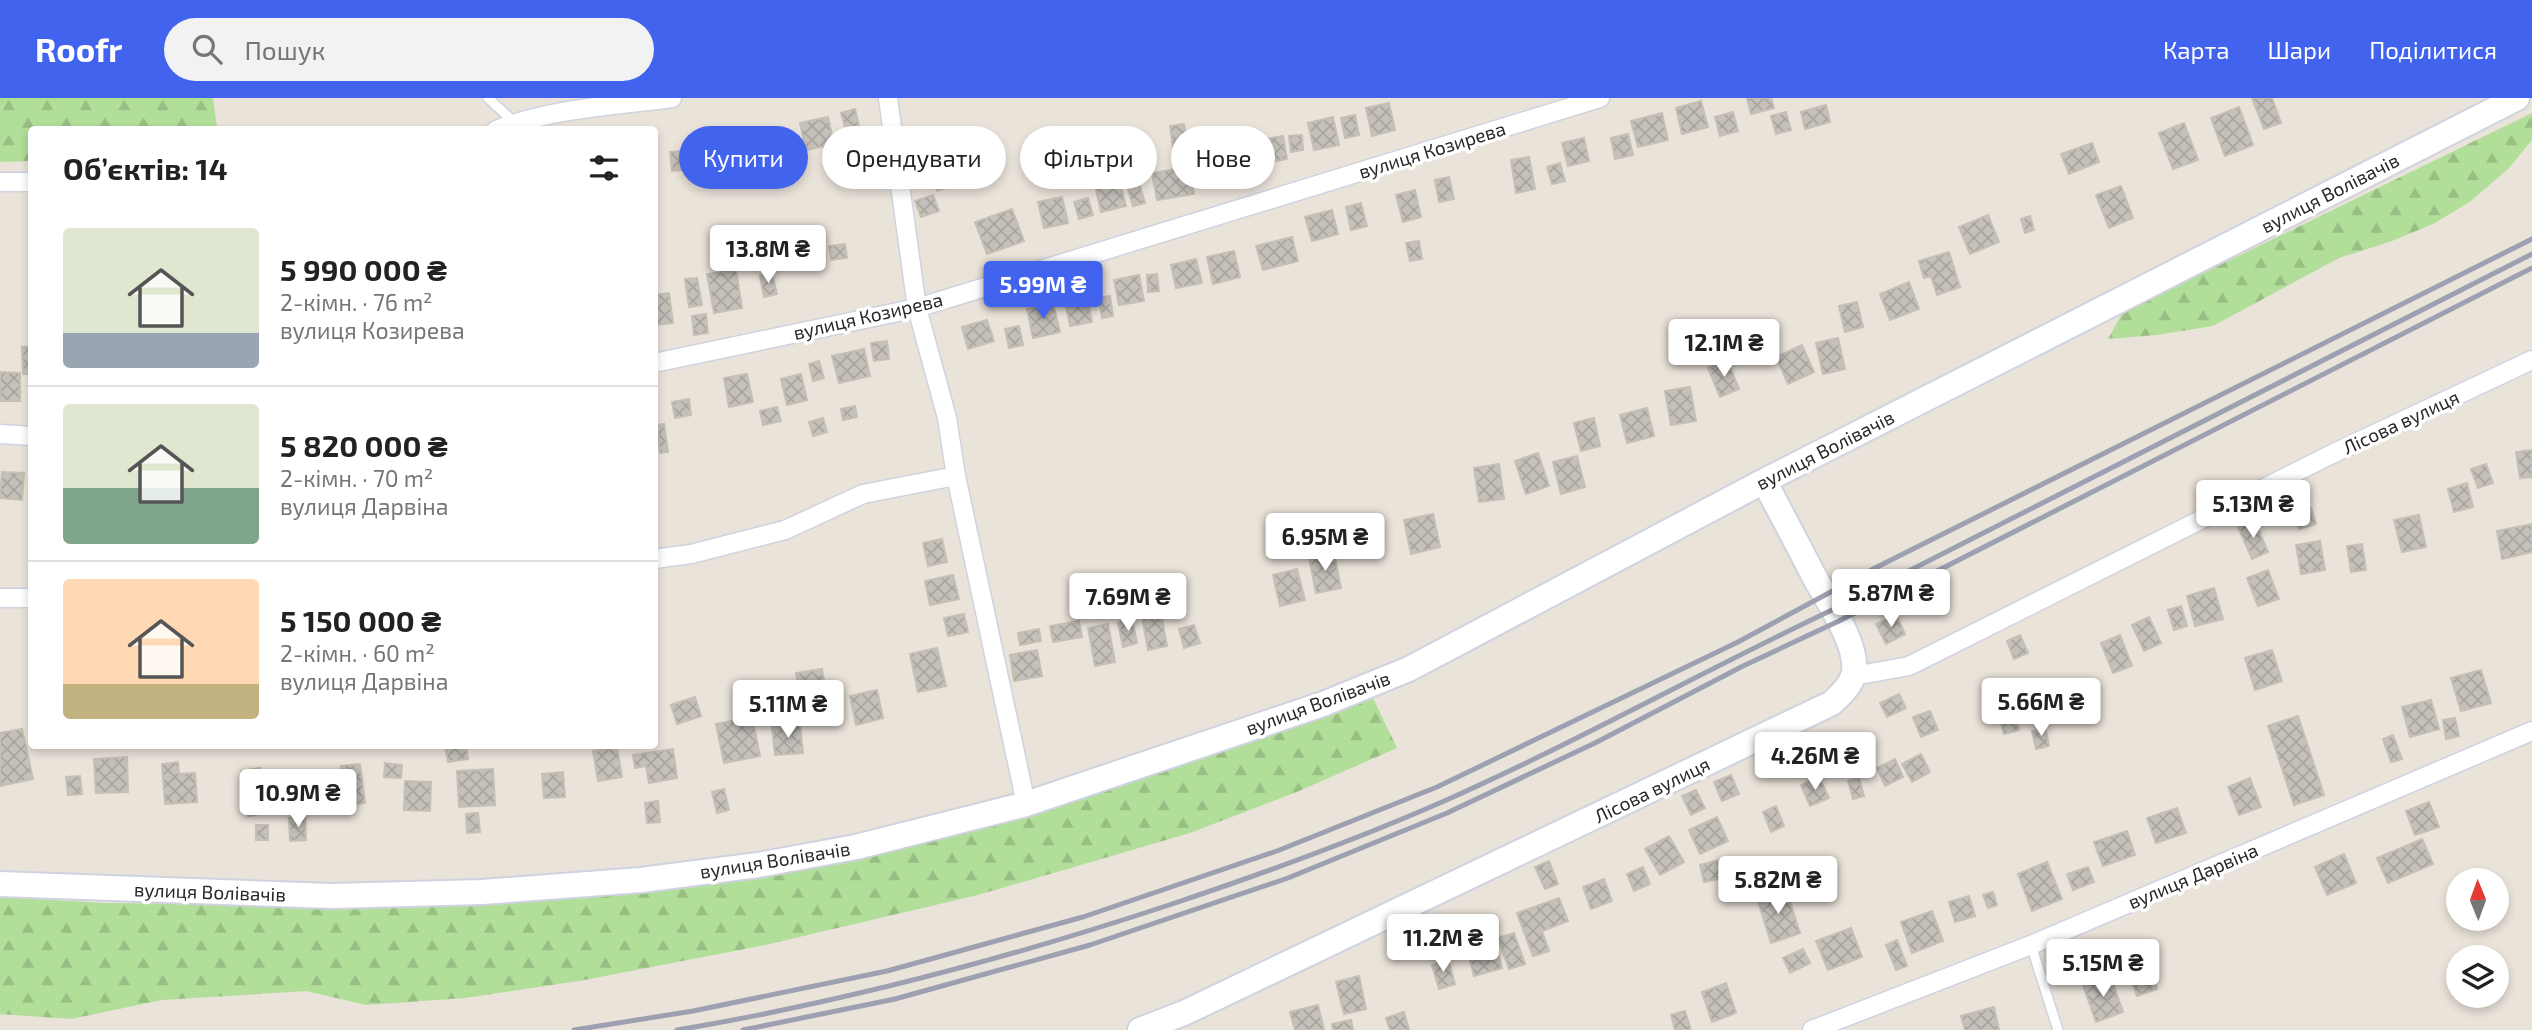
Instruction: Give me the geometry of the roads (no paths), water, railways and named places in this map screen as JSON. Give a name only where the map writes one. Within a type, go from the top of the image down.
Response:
[{"type":"street","points":[[505,126],[551,114],[672,98]]},
{"type":"street","points":[[888,98],[917,308],[947,418],[956,476],[1026,804]]},
{"type":"street","name":"вулиця Козирева","points":[[658,362],[917,308],[1600,98]]},
{"type":"street","name":"вулиця Волівачів","points":[[0,884],[332,895],[482,891],[640,880],[758,865],[856,847],[1026,804],[1323,704],[1409,669],[1764,481],[2517,98]]},
{"type":"street","points":[[0,181],[28,182]]},
{"type":"street","name":"Лісова вулиця","points":[[1140,1030],[1184,1013],[1832,703],[1854,676],[1909,666],[2330,455],[2532,360]]},
{"type":"street","points":[[0,434],[28,436]]},
{"type":"street","points":[[658,558],[691,554],[785,530],[863,494],[956,476]]},
{"type":"street","points":[[1764,481],[1839,621],[1855,662],[1854,676]]},
{"type":"street","points":[[0,598],[28,598]]},
{"type":"street","name":"вулиця Дарвіна","points":[[1812,1030],[2031,945],[2532,731]]},
{"type":"lane","points":[[488,98],[514,122]]},
{"type":"lane","points":[[2031,945],[2058,1030]]},
{"type":"railway","points":[[574,1030],[693,1011],[887,971],[1083,917],[1277,851],[1437,787],[1738,642],[1877,567],[2532,239]]},
{"type":"railway","points":[[677,1030],[864,992],[1048,943],[1238,881],[1409,816],[1589,732],[2532,254]]},
{"type":"railway","points":[[743,1030],[895,999],[1090,945],[1288,878],[1447,813],[1595,743],[1743,666],[1839,621],[2532,268]]}]
